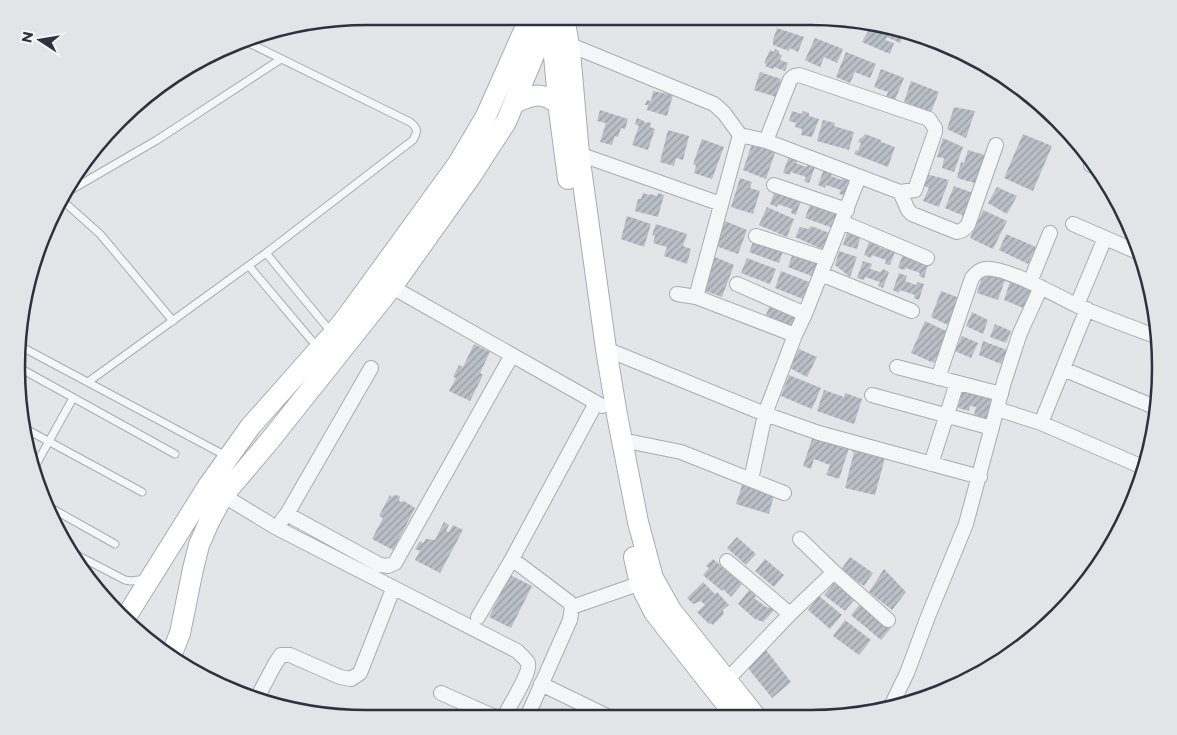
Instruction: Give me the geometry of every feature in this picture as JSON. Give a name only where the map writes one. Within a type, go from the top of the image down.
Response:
[{"type":"main road","points":[[128,613],[150,578],[216,491],[271,439],[392,287],[471,176],[506,122],[551,25]]},
{"type":"main road","points":[[551,25],[558,104],[604,362],[638,522],[648,601],[657,617],[731,710]]},
{"type":"main road","points":[[551,25],[579,154],[604,362],[599,405],[646,581],[751,710]]},
{"type":"main road","points":[[174,650],[180,634],[199,546],[209,522],[216,491],[228,457],[250,427],[348,315],[457,165],[486,116],[551,25]]},
{"type":"main road","points":[[514,103],[532,95],[538,95],[544,96],[558,104]]},
{"type":"street","points":[[551,25],[714,104],[724,113],[740,134],[766,141],[900,192],[915,190],[936,128],[929,119],[799,75],[794,76],[790,80],[766,141]]},
{"type":"street","points":[[696,297],[740,134]]},
{"type":"street","points":[[900,192],[908,210],[912,214],[957,232],[961,231],[968,225],[996,145]]},
{"type":"street","points":[[579,154],[721,204]]},
{"type":"street","points":[[751,480],[765,414],[859,177]]},
{"type":"street","points":[[774,185],[844,216],[927,258]]},
{"type":"street","points":[[1073,224],[1131,249]]},
{"type":"street","points":[[894,699],[907,673],[966,524],[1001,394],[1050,233]]},
{"type":"street","points":[[756,236],[828,259]]},
{"type":"street","points":[[1041,424],[1063,369],[1104,238]]},
{"type":"street","points":[[938,378],[972,278],[976,272],[985,268],[999,270],[1035,284],[1082,307],[1150,334]]},
{"type":"street","points":[[821,274],[912,311]]},
{"type":"street","points":[[738,284],[805,314]]},
{"type":"street","points":[[392,287],[599,405],[478,618]]},
{"type":"street","points":[[677,294],[696,297],[795,335]]},
{"type":"street","points":[[287,514],[380,565],[388,566],[395,563],[512,355]]},
{"type":"street","points":[[604,362],[819,433],[980,477]]},
{"type":"street","points":[[897,367],[1001,394]]},
{"type":"street","points":[[275,527],[287,514],[371,368]]},
{"type":"street","points":[[1063,369],[1150,405]]},
{"type":"street","points":[[931,464],[957,383]]},
{"type":"street","points":[[872,395],[992,428]]},
{"type":"street","points":[[997,409],[1041,424],[1138,465]]},
{"type":"street","points":[[622,440],[681,452],[784,493]]},
{"type":"street","points":[[216,491],[275,527],[517,652],[528,665],[528,673],[507,710]]},
{"type":"street","points":[[800,540],[888,620]]},
{"type":"street","points":[[512,559],[570,602],[572,607],[570,620],[529,710]]},
{"type":"street","points":[[727,561],[790,614]]},
{"type":"street","points":[[727,680],[790,614],[834,572]]},
{"type":"street","points":[[572,607],[646,581]]},
{"type":"street","points":[[260,693],[281,655],[290,655],[340,677],[351,679],[360,673],[393,589]]},
{"type":"street","points":[[541,684],[595,710]]},
{"type":"street","points":[[441,693],[481,710]]},
{"type":"lane","points":[[88,382],[266,254],[413,140],[417,131],[410,122],[253,45]]},
{"type":"lane","points":[[76,188],[157,140],[281,59]]},
{"type":"lane","points":[[67,204],[100,234],[173,321]]},
{"type":"lane","points":[[266,254],[333,334]]},
{"type":"lane","points":[[249,266],[318,348]]},
{"type":"lane","points":[[26,349],[228,457]]},
{"type":"lane","points":[[25,371],[175,454]]},
{"type":"lane","points":[[38,461],[74,398]]},
{"type":"lane","points":[[32,432],[142,492]]},
{"type":"lane","points":[[56,511],[115,544]]},
{"type":"lane","points":[[83,558],[125,580],[150,578]]},
{"type":"building","points":[[777,28],[804,37],[798,52],[790,48],[789,51],[773,45]]},
{"type":"building","points":[[868,31],[902,38],[900,43],[887,37],[885,40],[894,43],[890,54],[862,42]]},
{"type":"building","points":[[815,38],[843,49],[837,63],[824,57],[820,67],[805,60]]},
{"type":"building","points":[[775,49],[782,55],[780,60],[788,63],[785,71],[765,66],[767,64],[764,63],[770,50],[774,52]]},
{"type":"building","points":[[846,52],[876,64],[870,78],[855,72],[850,83],[836,77]]},
{"type":"building","points":[[881,69],[904,78],[895,100],[886,97],[888,92],[874,87]]},
{"type":"building","points":[[760,72],[781,79],[776,97],[754,90]]},
{"type":"building","points":[[911,81],[939,92],[931,112],[904,102]]},
{"type":"building","points":[[653,91],[673,95],[667,116],[647,110],[648,105],[645,105],[647,100],[651,101]]},
{"type":"building","points":[[954,107],[975,111],[966,138],[947,129]]},
{"type":"building","points":[[600,110],[628,119],[625,129],[621,128],[618,137],[615,136],[612,145],[600,142],[606,123],[597,121]]},
{"type":"building","points":[[792,111],[802,114],[803,111],[809,113],[809,116],[819,119],[812,137],[801,135],[802,129],[795,127],[796,123],[789,121]]},
{"type":"building","points":[[637,118],[646,123],[651,123],[650,127],[655,129],[648,150],[632,145],[639,126],[635,124]]},
{"type":"building","points":[[823,120],[835,123],[834,126],[854,132],[849,150],[817,141]]},
{"type":"building","points":[[668,130],[689,136],[683,160],[676,158],[674,166],[660,162]]},
{"type":"building","points":[[865,134],[895,147],[888,167],[854,154],[856,150],[858,151],[861,143],[858,142],[860,138]]},
{"type":"building","points":[[1023,134],[1052,146],[1033,191],[1004,178]]},
{"type":"building","points":[[943,138],[963,147],[954,172],[942,168],[944,158],[937,157]]},
{"type":"building","points":[[702,139],[724,147],[712,179],[694,173],[696,166],[693,164]]},
{"type":"building","points":[[753,141],[776,150],[766,179],[743,170]]},
{"type":"building","points":[[968,150],[985,155],[978,184],[957,178],[961,162],[964,163]]},
{"type":"building","points":[[789,156],[798,159],[796,163],[806,167],[809,164],[815,167],[809,183],[804,181],[806,177],[791,172],[790,175],[783,173]]},
{"type":"building","points":[[824,169],[833,172],[831,176],[841,180],[844,177],[850,179],[844,195],[839,194],[841,190],[826,185],[825,188],[818,185]]},
{"type":"building","points":[[926,174],[949,180],[939,207],[923,201],[929,188],[921,185]]},
{"type":"building","points":[[740,178],[752,182],[750,188],[760,191],[753,214],[731,207]]},
{"type":"building","points":[[954,186],[973,193],[964,216],[945,208]]},
{"type":"building","points":[[997,187],[1017,196],[1007,214],[988,203]]},
{"type":"building","points":[[776,188],[783,195],[793,199],[796,196],[802,198],[796,215],[791,213],[792,209],[778,204],[777,207],[770,204]]},
{"type":"building","points":[[643,193],[657,196],[658,193],[664,195],[658,217],[635,211],[638,199],[641,199]]},
{"type":"building","points":[[811,202],[839,213],[833,228],[805,218]]},
{"type":"building","points":[[767,207],[794,219],[787,237],[759,225]]},
{"type":"building","points":[[983,210],[1007,221],[993,249],[970,238]]},
{"type":"building","points":[[627,216],[651,224],[644,247],[621,239]]},
{"type":"building","points":[[725,221],[747,230],[738,254],[716,246]]},
{"type":"building","points":[[656,224],[687,234],[683,246],[691,249],[687,264],[664,256],[667,247],[653,243],[655,236],[652,235]]},
{"type":"building","points":[[811,226],[832,234],[824,250],[795,237],[800,227],[808,229]]},
{"type":"building","points":[[848,231],[861,235],[857,249],[843,245]]},
{"type":"building","points":[[1006,234],[1036,247],[1028,264],[999,250]]},
{"type":"building","points":[[870,239],[879,242],[877,246],[887,250],[890,247],[896,249],[890,265],[885,264],[886,260],[872,255],[871,258],[864,255]]},
{"type":"building","points":[[754,240],[783,251],[779,263],[749,252]]},
{"type":"building","points":[[839,251],[857,257],[850,277],[835,265]]},
{"type":"building","points":[[904,251],[912,254],[911,259],[921,263],[929,262],[924,278],[919,276],[920,273],[906,268],[904,270],[898,268]]},
{"type":"building","points":[[793,253],[820,262],[814,277],[788,267]]},
{"type":"building","points":[[715,257],[734,265],[722,297],[703,290]]},
{"type":"building","points":[[747,258],[776,269],[770,284],[741,273]]},
{"type":"building","points":[[863,261],[872,264],[870,269],[880,272],[883,269],[889,272],[883,288],[878,286],[880,282],[865,277],[864,280],[857,278]]},
{"type":"building","points":[[781,271],[809,282],[803,299],[775,288]]},
{"type":"building","points":[[899,273],[907,276],[905,281],[916,285],[918,282],[924,284],[919,300],[914,298],[915,295],[900,290],[899,293],[893,290]]},
{"type":"building","points":[[983,273],[1005,280],[998,300],[977,293]]},
{"type":"building","points":[[1011,279],[1034,290],[1026,309],[1004,300]]},
{"type":"building","points":[[941,291],[957,297],[955,304],[957,305],[950,326],[931,317]]},
{"type":"building","points":[[771,303],[797,314],[792,328],[765,317]]},
{"type":"building","points":[[972,312],[988,320],[983,334],[966,326]]},
{"type":"building","points":[[925,321],[948,332],[934,363],[911,353]]},
{"type":"building","points":[[995,324],[1011,331],[1006,343],[990,337]]},
{"type":"building","points":[[962,336],[978,343],[971,358],[955,351]]},
{"type":"building","points":[[983,341],[1007,350],[1001,364],[979,355]]},
{"type":"building","points":[[474,344],[490,352],[480,373],[483,375],[470,401],[449,391],[456,378],[453,377],[459,365],[463,367]]},
{"type":"building","points":[[799,349],[817,357],[807,377],[790,368]]},
{"type":"building","points":[[789,375],[821,388],[812,409],[781,396]]},
{"type":"building","points":[[963,388],[994,397],[988,419],[974,415],[976,407],[970,406],[969,411],[958,408]]},
{"type":"building","points":[[824,390],[844,397],[845,393],[862,399],[854,424],[817,411]]},
{"type":"building","points":[[813,436],[849,448],[839,479],[826,475],[830,465],[814,459],[811,469],[803,466]]},
{"type":"building","points":[[853,445],[886,454],[875,495],[845,488],[854,452],[851,451]]},
{"type":"building","points":[[742,485],[774,495],[769,514],[736,504]]},
{"type":"building","points":[[390,495],[392,497],[394,495],[400,496],[399,501],[404,501],[415,508],[393,550],[372,539],[383,518],[379,516]]},
{"type":"building","points":[[444,522],[449,525],[446,531],[449,532],[453,525],[463,530],[440,573],[415,560],[420,551],[415,549],[420,541],[423,543],[426,539],[435,540]]},
{"type":"building","points":[[737,537],[756,554],[746,565],[727,548]]},
{"type":"building","points":[[850,557],[873,573],[864,586],[841,570]]},
{"type":"building","points":[[713,559],[742,584],[731,597],[703,575],[709,568],[706,566]]},
{"type":"building","points":[[765,559],[784,575],[774,587],[755,571]]},
{"type":"building","points":[[884,569],[906,592],[892,610],[869,592]]},
{"type":"building","points":[[510,575],[532,586],[511,628],[489,617]]},
{"type":"building","points":[[703,582],[715,594],[717,592],[729,605],[723,610],[724,614],[713,625],[709,624],[697,612],[705,605],[701,601],[693,604],[687,598]]},
{"type":"building","points":[[834,583],[855,599],[845,611],[824,595]]},
{"type":"building","points":[[749,590],[756,596],[754,598],[766,607],[775,609],[763,622],[755,619],[738,604]]},
{"type":"building","points":[[819,596],[842,615],[830,629],[808,610]]},
{"type":"building","points":[[861,603],[891,628],[881,640],[851,615]]},
{"type":"building","points":[[845,620],[871,640],[859,655],[833,636]]},
{"type":"building","points":[[766,650],[791,682],[772,698],[747,667]]}]
